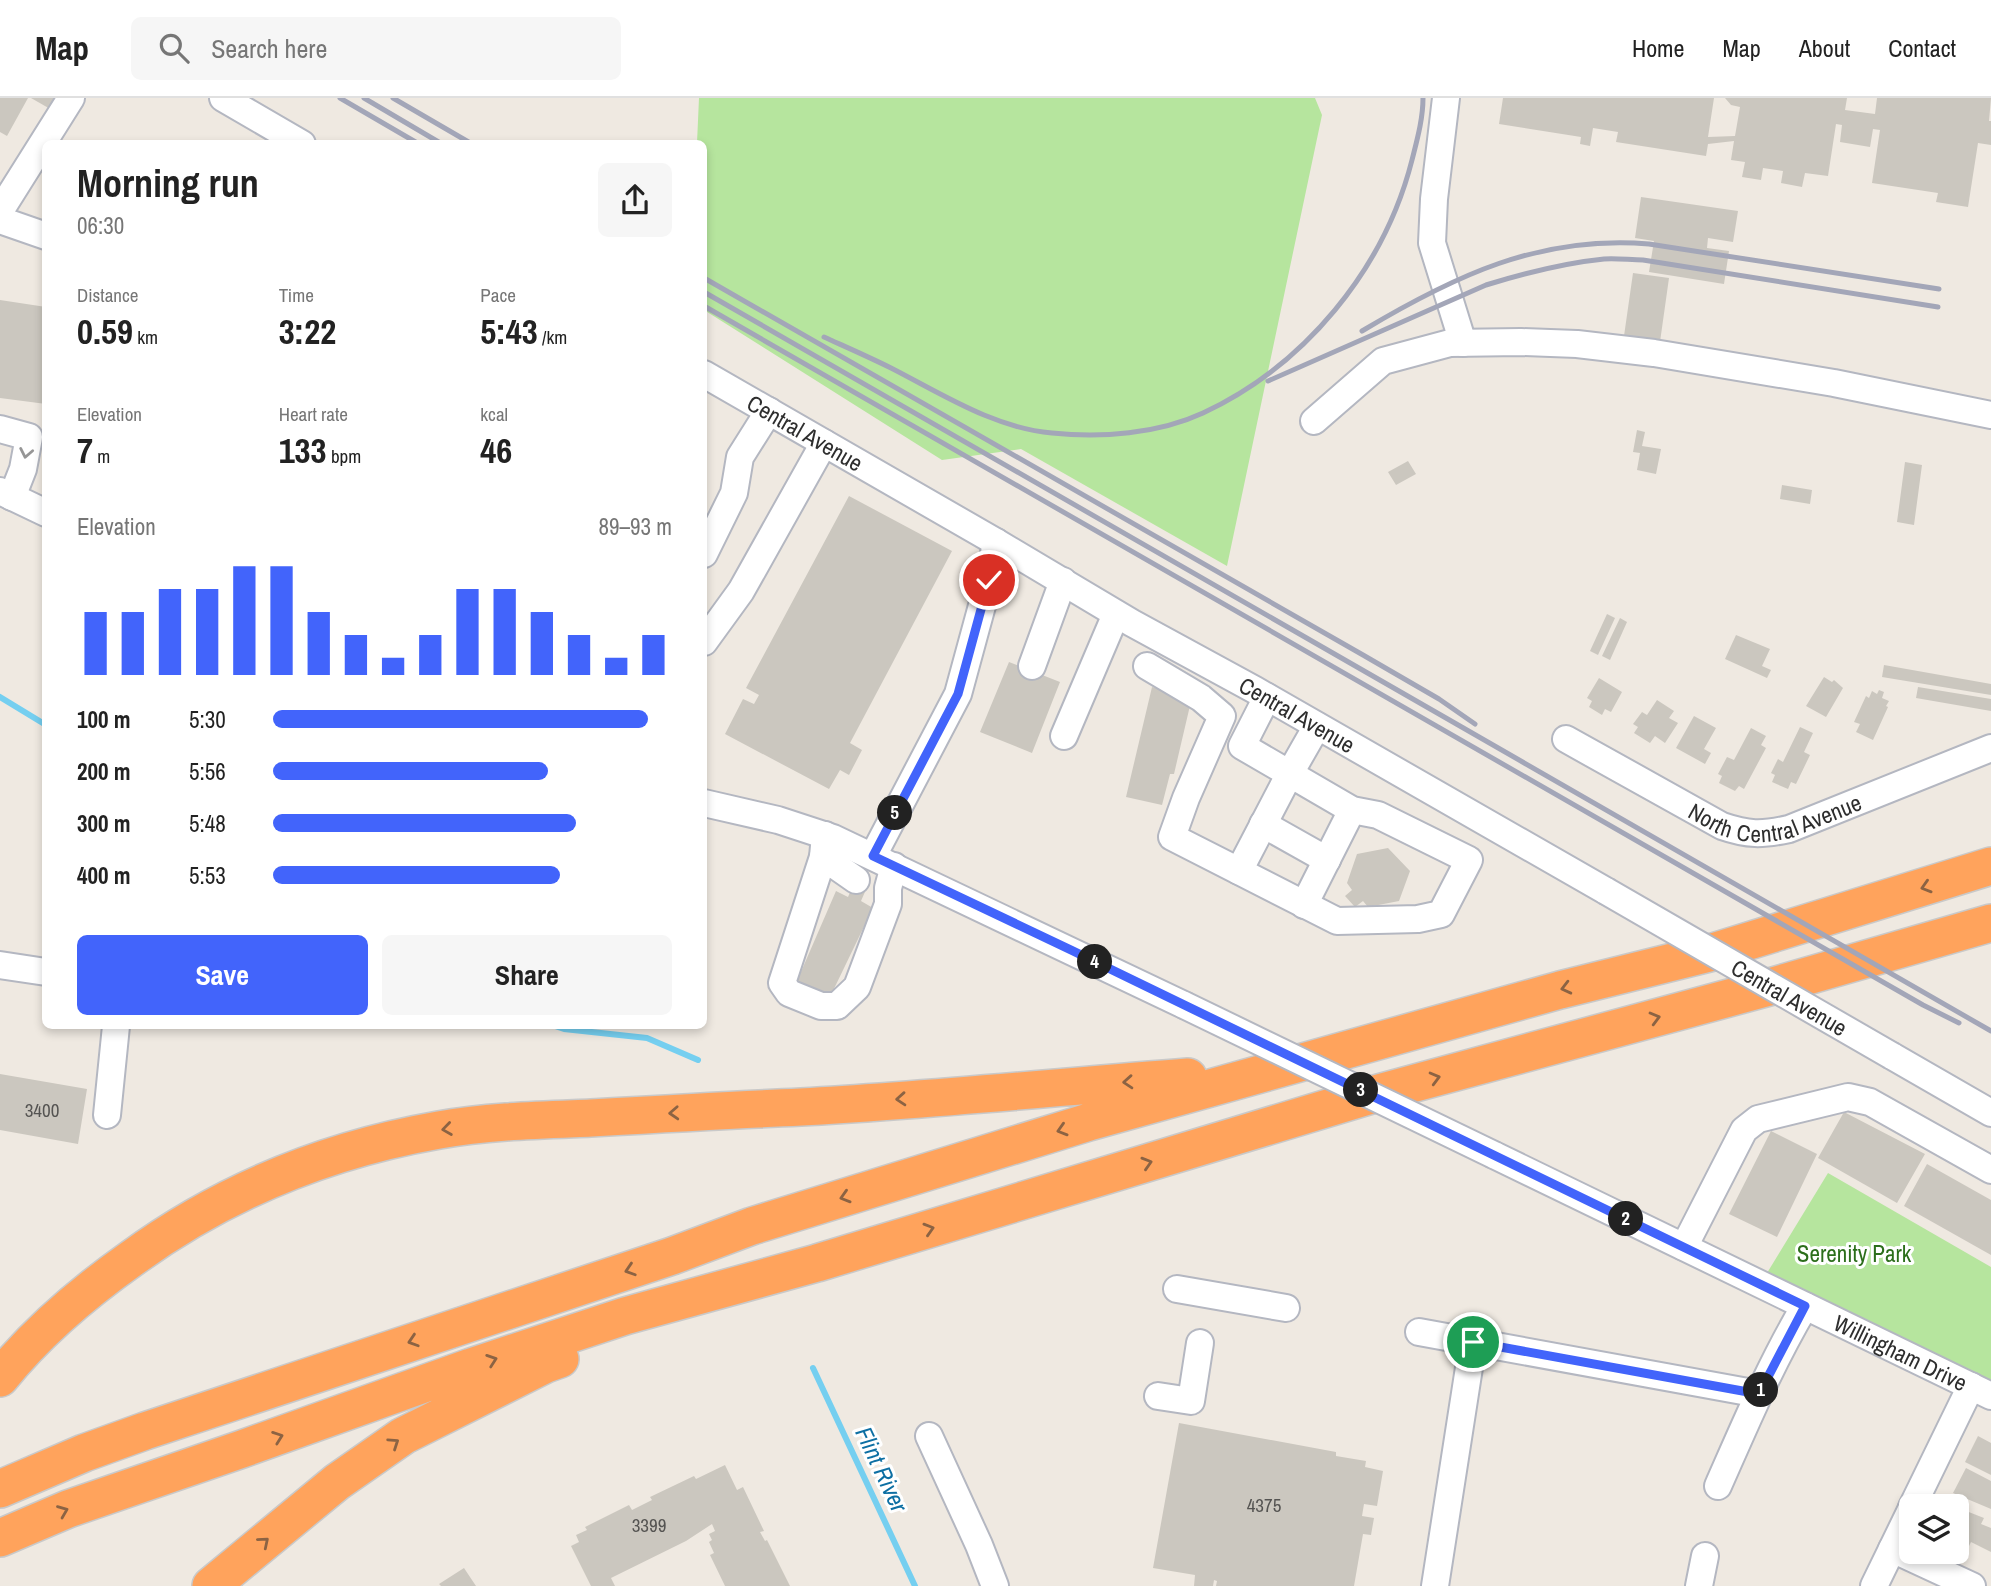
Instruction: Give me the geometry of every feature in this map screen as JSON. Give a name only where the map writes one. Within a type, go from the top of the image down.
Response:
[{"type":"highway","points":[[0,1489],[84,1453],[145,1431],[660,1261],[752,1226],[1089,1122],[1560,990],[1713,952],[1991,866]]},
{"type":"highway","points":[[0,1538],[68,1509],[471,1367],[625,1316],[817,1263],[1371,1095],[1773,986],[1991,923]]},
{"type":"highway","points":[[0,1378],[15,1360],[88,1290],[170,1230],[237,1194],[306,1164],[379,1142],[441,1129],[504,1122],[808,1106],[1269,1070]]},
{"type":"highway","points":[[211,1586],[337,1482],[403,1436],[546,1364],[817,1263]]},
{"type":"street","points":[[45,140],[71,98]]},
{"type":"street","points":[[223,98],[295,140]]},
{"type":"street","points":[[1446,98],[1434,199],[1432,243],[1463,343]]},
{"type":"street","points":[[0,211],[42,144]]},
{"type":"street","points":[[0,220],[42,235]]},
{"type":"street","points":[[1314,421],[1383,361],[1450,343],[1577,344],[1654,353],[1834,383],[1991,415]]},
{"type":"street","name":"Central Avenue","points":[[707,376],[1116,614],[1267,697],[1991,1113]]},
{"type":"street","points":[[707,548],[734,493],[740,457],[769,411]]},
{"type":"street","points":[[0,429],[29,438],[23,469],[6,494],[42,511]]},
{"type":"street","points":[[707,638],[741,591],[824,443]]},
{"type":"street","points":[[824,846],[782,983],[789,993],[821,1006],[837,1006],[857,987],[888,904],[876,875],[958,694],[989,580],[996,542]]},
{"type":"street","points":[[1032,666],[1063,581]]},
{"type":"street","points":[[1064,736],[1116,614]]},
{"type":"street","points":[[1147,666],[1201,698],[1222,716],[1214,732],[1186,797],[1172,837],[1337,921],[1418,919],[1441,914],[1469,860],[1378,815],[1352,810],[1214,732]]},
{"type":"street","points":[[1242,746],[1267,697]]},
{"type":"street","points":[[1239,872],[1317,726]]},
{"type":"street","name":"North Central Avenue","points":[[1566,739],[1722,826],[1743,833],[1765,835],[1790,829],[1991,748]]},
{"type":"street","name":"Willingham Drive","points":[[707,804],[778,820],[876,875],[1184,1005],[1981,1391]]},
{"type":"street","points":[[1304,905],[1352,810]]},
{"type":"street","points":[[1264,824],[1326,860]]},
{"type":"street","points":[[0,965],[42,971]]},
{"type":"street","points":[[107,1115],[116,1029]]},
{"type":"street","points":[[1684,1247],[1744,1130],[1758,1119],[1848,1097],[1870,1102],[1991,1170]]},
{"type":"street","points":[[1178,1289],[1286,1308]]},
{"type":"street","points":[[1718,1486],[1759,1394],[1805,1306]]},
{"type":"street","points":[[1419,1332],[1759,1394]]},
{"type":"street","points":[[1435,1586],[1473,1342]]},
{"type":"street","points":[[1158,1396],[1191,1401],[1200,1343]]},
{"type":"street","points":[[1920,1494],[1981,1391]]},
{"type":"street","points":[[929,1436],[995,1586]]},
{"type":"street","points":[[1874,1586],[1899,1535]]},
{"type":"street","points":[[1892,1549],[1972,1586]]},
{"type":"street","points":[[1699,1586],[1705,1556]]},
{"type":"green space","points":[[699,98],[1315,98],[1322,115],[1227,566],[1021,449],[942,460],[707,312],[707,140],[697,140]]},
{"type":"green space","name":"Serenity Park","points":[[1828,1173],[1991,1267],[1991,1384],[1767,1273]]},
{"type":"building","points":[[0,98],[28,98],[7,136],[0,132]]},
{"type":"building","points":[[31,98],[59,98],[52,110]]},
{"type":"building","points":[[1503,98],[1714,98],[1708,137],[1735,136],[1740,107],[1731,105],[1725,98],[1847,98],[1845,110],[1875,114],[1877,98],[1991,98],[1991,145],[1978,143],[1968,207],[1936,202],[1938,193],[1872,183],[1880,130],[1873,129],[1870,147],[1840,142],[1842,125],[1836,124],[1828,176],[1805,173],[1802,187],[1781,183],[1783,171],[1763,168],[1761,180],[1742,177],[1745,162],[1731,160],[1734,141],[1708,144],[1706,156],[1616,142],[1618,132],[1593,128],[1590,146],[1580,144],[1581,137],[1499,124]]},
{"type":"building","points":[[1641,197],[1738,211],[1733,242],[1708,238],[1707,248],[1729,251],[1724,284],[1649,272],[1654,241],[1635,238]]},
{"type":"building","points":[[1633,273],[1669,278],[1659,349],[1623,343]]},
{"type":"building","points":[[0,300],[42,306],[42,403],[0,398]]},
{"type":"building","points":[[1637,430],[1645,432],[1642,446],[1661,449],[1656,474],[1637,470],[1640,453],[1633,452]]},
{"type":"building","points":[[1408,461],[1416,474],[1396,485],[1388,472]]},
{"type":"building","points":[[1905,462],[1922,465],[1914,525],[1897,522]]},
{"type":"building","points":[[1782,485],[1812,490],[1810,504],[1780,499]]},
{"type":"building","points":[[849,496],[952,551],[850,743],[862,750],[849,775],[840,770],[829,789],[725,734],[743,699],[754,704],[759,695],[746,688]]},
{"type":"building","points":[[1607,614],[1615,618],[1598,655],[1590,651]]},
{"type":"building","points":[[1620,618],[1627,622],[1610,660],[1602,656]]},
{"type":"building","points":[[1736,635],[1770,649],[1762,666],[1771,670],[1767,678],[1725,659]]},
{"type":"building","points":[[1009,662],[1060,682],[1032,753],[980,732]]},
{"type":"building","points":[[1884,665],[1991,684],[1991,695],[1882,677]]},
{"type":"building","points":[[1824,677],[1832,682],[1834,680],[1843,688],[1826,717],[1806,706]]},
{"type":"building","points":[[1599,678],[1622,692],[1611,712],[1605,709],[1602,715],[1589,707],[1592,701],[1587,698]]},
{"type":"building","points":[[1152,687],[1192,697],[1174,774],[1170,774],[1162,805],[1126,797]]},
{"type":"building","points":[[1918,687],[1991,699],[1991,711],[1916,698]]},
{"type":"building","points":[[1879,690],[1884,692],[1882,698],[1889,701],[1873,740],[1856,732],[1860,724],[1854,722],[1866,696],[1869,698],[1872,691],[1877,694]]},
{"type":"building","points":[[1657,700],[1674,711],[1669,718],[1678,723],[1665,743],[1655,736],[1650,743],[1634,733],[1638,727],[1633,724],[1642,712],[1647,715]]},
{"type":"building","points":[[1694,716],[1716,728],[1704,749],[1711,753],[1705,764],[1676,748]]},
{"type":"building","points":[[1800,727],[1813,733],[1804,752],[1810,755],[1796,784],[1791,782],[1788,789],[1772,782],[1775,775],[1771,773],[1778,759],[1783,762]]},
{"type":"building","points":[[1751,728],[1766,736],[1761,745],[1766,748],[1744,789],[1739,786],[1735,791],[1719,783],[1722,776],[1718,774],[1727,757],[1734,760]]},
{"type":"building","points":[[1388,848],[1410,871],[1399,901],[1368,907],[1363,901],[1355,907],[1345,896],[1352,890],[1347,883],[1357,854]]},
{"type":"building","points":[[859,872],[871,878],[861,901],[873,908],[830,997],[797,981],[836,891],[848,897]]},
{"type":"building","points":[[0,1074],[87,1089],[78,1144],[0,1130]]},
{"type":"building","points":[[1844,1112],[1925,1154],[1897,1203],[1818,1158]]},
{"type":"building","points":[[1771,1131],[1817,1154],[1777,1237],[1729,1214]]},
{"type":"building","points":[[1927,1164],[1991,1200],[1991,1255],[1904,1206]]},
{"type":"building","points":[[1179,1423],[1336,1452],[1336,1456],[1366,1461],[1365,1467],[1383,1471],[1377,1506],[1364,1504],[1362,1516],[1374,1518],[1371,1535],[1363,1534],[1354,1586],[1216,1586],[1217,1581],[1214,1580],[1213,1586],[1194,1586],[1195,1575],[1153,1568]]},
{"type":"building","points":[[1978,1436],[1991,1443],[1991,1475],[1965,1462]]},
{"type":"building","points":[[725,1465],[737,1490],[743,1487],[764,1531],[760,1532],[765,1541],[767,1540],[790,1586],[725,1586],[710,1555],[714,1553],[709,1542],[712,1540],[709,1534],[715,1531],[712,1524],[686,1541],[611,1578],[615,1586],[591,1586],[571,1546],[579,1542],[576,1535],[587,1530],[585,1527],[629,1505],[632,1510],[652,1500],[650,1497]]},
{"type":"building","points":[[1966,1468],[1991,1481],[1991,1509],[1969,1500],[1969,1494],[1953,1493]]},
{"type":"building","points":[[1969,1512],[1984,1518],[1981,1524],[1991,1528],[1991,1552],[1971,1542],[1969,1546]]},
{"type":"building","points":[[464,1568],[476,1586],[439,1584]]},
{"type":"waterway","name":"Flint River","points":[[0,697],[42,723]]},
{"type":"waterway","name":"Flint River","points":[[564,1029],[647,1038],[698,1060]]},
{"type":"waterway","name":"Flint River","points":[[813,1368],[915,1586]]},
{"type":"railway","points":[[340,98],[412,140]]},
{"type":"railway","points":[[364,98],[435,140]]},
{"type":"railway","points":[[393,98],[465,140]]},
{"type":"railway","points":[[824,337],[989,417],[1031,430],[1071,434],[1129,433],[1186,420],[1240,393],[1274,369],[1306,341],[1335,310],[1382,239],[1399,201],[1418,137],[1423,98]]},
{"type":"railway","points":[[1362,331],[1430,293],[1499,264],[1534,253],[1609,243],[1649,244],[1939,289]]},
{"type":"railway","points":[[1268,381],[1486,285],[1545,269],[1604,259],[1643,260],[1938,307]]},
{"type":"railway","points":[[707,280],[1363,655],[1439,699],[1475,724]]},
{"type":"railway","points":[[707,294],[1991,1031]]},
{"type":"railway","points":[[707,308],[1923,1005],[1959,1023]]},
{"type":"route","points":[[989,580],[958,694],[873,856],[1805,1306],[1759,1394],[1473,1342]]}]
